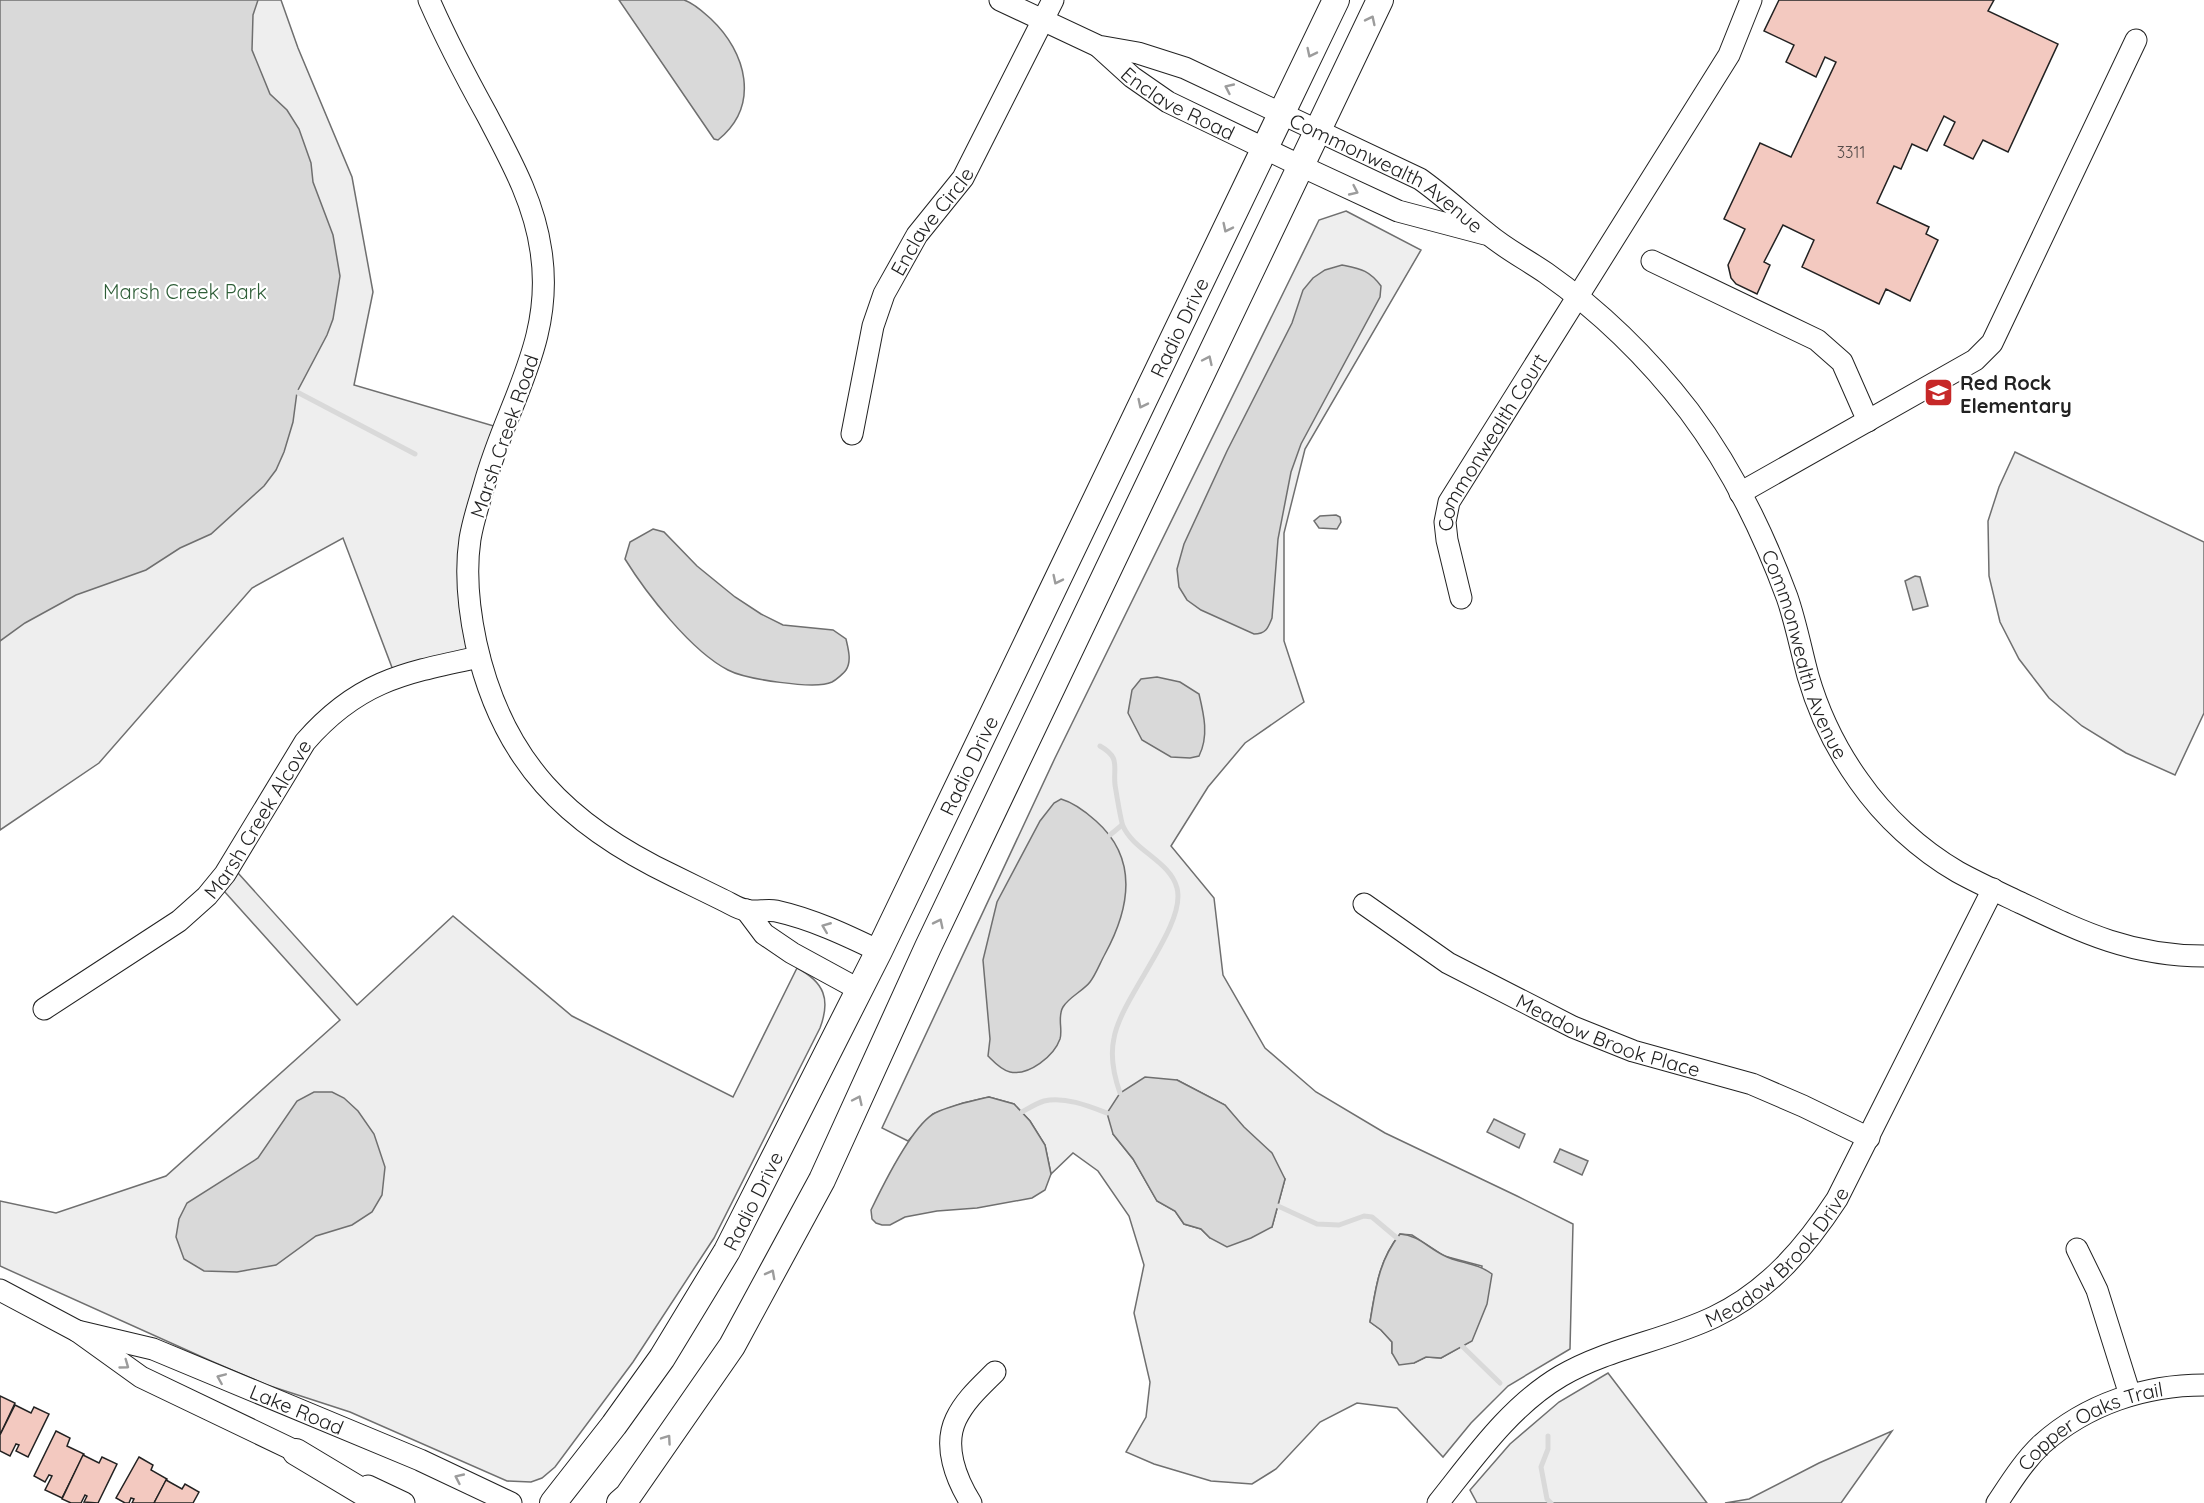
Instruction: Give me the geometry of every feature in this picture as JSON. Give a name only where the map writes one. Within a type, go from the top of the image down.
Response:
[{"type":"main road","name":"Radio Drive","points":[[553,1503],[639,1391],[706,1287],[746,1215],[879,951],[1336,0]]},
{"type":"main road","name":"Radio Drive","points":[[620,1503],[628,1496],[732,1346],[822,1180],[928,947],[1380,0]]},
{"type":"main road","points":[[296,1452],[381,1503]]},
{"type":"main road","points":[[636,1503],[642,1475]]},
{"type":"street","name":"Marsh Creek Road","points":[[429,0],[444,35],[519,174],[532,210],[542,252],[544,298],[538,338],[527,372],[488,469],[470,540],[468,581],[470,617],[487,687],[501,719],[519,751],[542,783],[571,812],[600,835],[633,856],[746,910],[773,910],[805,919],[879,951]]},
{"type":"street","name":"Enclave Road","points":[[1000,0],[1098,46],[1138,53],[1185,68],[1282,113]]},
{"type":"street","name":"Enclave Circle","points":[[852,434],[873,326],[884,294],[917,235],[963,178],[1053,0]]},
{"type":"street","name":"Commonwealth Court","points":[[1461,598],[1447,540],[1445,522],[1449,502],[1729,55],[1751,0]]},
{"type":"street","points":[[1740,493],[1975,360],[1992,343],[2136,40]]},
{"type":"street","name":"Enclave Road","points":[[1098,46],[1132,77],[1168,102],[1265,148]]},
{"type":"street","name":"Commonwealth Avenue","points":[[1282,113],[1419,179],[1489,235],[1549,275],[1576,297],[1630,343],[1659,375],[1689,412],[1740,493],[1788,600],[1817,705],[1829,732],[1860,784],[1902,830],[1958,872],[2065,924],[2128,948],[2204,956]]},
{"type":"street","name":"Commonwealth Avenue","points":[[1265,148],[1398,211],[1489,235]]},
{"type":"street","points":[[1652,261],[1817,340],[1842,362],[1868,421]]},
{"type":"street","name":"Marsh Creek Alcove","points":[[44,1009],[179,921],[207,896],[225,874],[305,742],[340,706],[380,683],[423,669],[479,657]]},
{"type":"street","name":"Meadow Brook Drive","points":[[1438,1503],[1506,1422],[1538,1393],[1559,1378],[1611,1352],[1714,1317],[1769,1281],[1793,1258],[1817,1229],[1837,1199],[1992,889]]},
{"type":"street","name":"Meadow Brook Place","points":[[1364,904],[1448,963],[1574,1027],[1633,1051],[1752,1084],[1869,1138]]},
{"type":"street","name":"Marsh Creek Road","points":[[746,910],[764,934],[792,953],[858,989]]},
{"type":"street","points":[[2078,1249],[2097,1290],[2130,1395]]},
{"type":"street","name":"Lake Road","points":[[0,1290],[77,1331],[141,1377],[404,1503]]},
{"type":"street","name":"Lake Road","points":[[77,1331],[153,1349],[410,1456],[511,1503]]},
{"type":"street","points":[[971,1503],[961,1487],[953,1462],[951,1440],[956,1419],[966,1404],[995,1372]]},
{"type":"street","name":"Copper Oaks Trail","points":[[1997,1503],[2020,1468],[2042,1444],[2093,1410],[2155,1388],[2204,1385]]},
{"type":"green space","name":"Marsh Creek Park","points":[[0,0],[281,0],[298,48],[352,177],[373,292],[354,385],[504,429],[470,540],[479,657],[396,678],[343,538],[252,588],[99,763],[0,830]]},
{"type":"green space","points":[[1346,211],[1421,250],[1305,449],[1284,533],[1284,641],[1304,702],[1245,743],[1208,787],[1171,846],[1214,898],[1223,975],[1265,1048],[1316,1092],[1385,1133],[1573,1224],[1570,1349],[1508,1386],[1471,1423],[1443,1457],[1397,1408],[1357,1403],[1320,1422],[1276,1469],[1252,1484],[1211,1481],[1154,1464],[1126,1452],[1146,1417],[1150,1382],[1134,1313],[1144,1265],[1129,1216],[1098,1171],[1073,1153],[1051,1174],[1045,1145],[1030,1121],[1014,1104],[989,1097],[963,1103],[933,1114],[908,1141],[882,1128],[1055,758],[1319,220]],"holes":[[[1177,1080],[1225,1105],[1285,1179],[1272,1227],[1210,1238],[1201,1229],[1184,1224],[1175,1211],[1157,1201],[1133,1159],[1113,1134]],[[1400,1234],[1412,1235],[1444,1256],[1482,1266],[1471,1341],[1441,1358],[1426,1357],[1414,1363],[1392,1353],[1392,1342],[1370,1322],[1376,1287],[1383,1264]]]},
{"type":"green space","points":[[2015,452],[2204,542],[2204,713],[2175,775],[2126,753],[2082,726],[2049,698],[2019,659],[2000,622],[1989,576],[1988,521],[1999,487]]},
{"type":"green space","points":[[238,873],[357,1005],[453,916],[572,1016],[733,1097],[797,968],[814,979],[823,992],[825,1008],[820,1028],[714,1238],[633,1362],[555,1467],[542,1478],[531,1482],[507,1481],[350,1412],[267,1385],[0,1266],[0,1201],[56,1213],[166,1176],[340,1020],[224,891]]},
{"type":"green space","points":[[1608,1373],[1707,1503],[1477,1503],[1470,1490],[1510,1444],[1559,1402]]},
{"type":"green space","points":[[1892,1431],[1841,1503],[1725,1503],[1749,1499],[1819,1463]]},
{"type":"shaded area","name":"Marsh Creek Park","points":[[0,0],[258,0],[253,15],[252,50],[270,94],[287,110],[299,129],[311,163],[313,182],[333,235],[340,276],[333,319],[297,392],[293,422],[284,452],[276,470],[264,486],[211,534],[180,548],[146,570],[76,595],[25,623],[0,641]]},
{"type":"shaded area","points":[[619,0],[684,0],[702,11],[723,32],[740,63],[744,79],[744,95],[740,111],[731,126],[718,140],[714,139]]},
{"type":"shaded area","points":[[1342,265],[1360,269],[1373,277],[1381,286],[1380,297],[1301,444],[1291,472],[1278,539],[1272,618],[1266,630],[1254,634],[1201,610],[1187,600],[1179,587],[1177,569],[1184,544],[1227,451],[1292,323],[1303,290],[1313,278],[1325,270]]},
{"type":"shaded area","points":[[1320,516],[1340,517],[1341,522],[1337,529],[1319,528],[1314,521]]},
{"type":"shaded area","points":[[653,529],[664,532],[697,566],[735,597],[761,614],[783,625],[833,630],[846,639],[849,659],[846,670],[832,682],[811,685],[796,684],[764,680],[737,673],[714,661],[670,620],[625,559],[630,542]]},
{"type":"shaded area","points":[[1915,576],[1920,577],[1928,606],[1913,610],[1905,581]]},
{"type":"shaded area","points":[[1157,677],[1180,682],[1199,694],[1205,733],[1199,756],[1171,757],[1142,740],[1128,713],[1132,690],[1141,679]]},
{"type":"shaded area","points":[[1061,799],[1084,811],[1110,836],[1119,851],[1124,868],[1126,885],[1124,902],[1114,937],[1094,976],[1063,1007],[1060,1015],[1061,1035],[1057,1045],[1047,1058],[1033,1068],[1010,1072],[1001,1068],[988,1056],[990,1039],[983,960],[997,902],[1040,821],[1054,803]]},
{"type":"shaded area","points":[[1145,1077],[1177,1080],[1225,1105],[1244,1127],[1272,1153],[1285,1179],[1272,1227],[1227,1247],[1210,1238],[1201,1229],[1184,1224],[1175,1211],[1157,1201],[1133,1159],[1113,1134],[1107,1113],[1120,1093]]},
{"type":"shaded area","points":[[314,1092],[332,1092],[344,1098],[358,1111],[374,1134],[385,1167],[382,1195],[372,1212],[352,1225],[316,1236],[276,1265],[237,1272],[204,1271],[184,1259],[176,1237],[179,1219],[187,1203],[258,1158],[297,1101]]},
{"type":"shaded area","points":[[989,1097],[1014,1104],[1030,1121],[1045,1145],[1051,1174],[1045,1190],[1032,1198],[905,1217],[890,1225],[876,1223],[872,1219],[871,1210],[899,1157],[917,1130],[935,1113],[955,1105]]},
{"type":"shaded area","points":[[1494,1119],[1525,1134],[1519,1148],[1487,1132]]},
{"type":"shaded area","points":[[1560,1149],[1588,1161],[1582,1175],[1554,1162]]},
{"type":"shaded area","points":[[1400,1234],[1412,1237],[1443,1255],[1480,1267],[1492,1274],[1487,1304],[1472,1341],[1441,1358],[1426,1357],[1414,1363],[1399,1365],[1392,1353],[1392,1342],[1370,1322],[1382,1265]]},
{"type":"building","points":[[1779,0],[1994,0],[1988,11],[2058,44],[2008,152],[1983,140],[1973,159],[1944,145],[1955,122],[1944,116],[1927,151],[1912,144],[1901,169],[1894,166],[1877,203],[1929,227],[1926,234],[1938,240],[1910,301],[1886,289],[1879,304],[1802,267],[1814,240],[1783,225],[1764,262],[1770,265],[1757,294],[1736,284],[1731,278],[1728,265],[1745,229],[1724,219],[1760,143],[1791,157],[1836,62],[1825,57],[1816,77],[1786,62],[1794,45],[1764,31]]},
{"type":"building","points":[[0,1396],[15,1403],[0,1435]]},
{"type":"building","points":[[15,1405],[31,1413],[34,1407],[49,1414],[28,1457],[16,1451],[19,1445],[16,1444],[10,1456],[0,1451],[0,1435]]},
{"type":"building","points":[[56,1431],[70,1438],[67,1446],[84,1454],[62,1498],[45,1490],[52,1476],[49,1475],[45,1482],[34,1476]]},
{"type":"building","points":[[83,1455],[99,1463],[102,1457],[117,1464],[98,1503],[84,1502],[87,1496],[85,1495],[81,1503],[71,1503],[62,1499]]},
{"type":"building","points":[[139,1457],[153,1465],[151,1470],[167,1479],[154,1503],[132,1503],[134,1499],[131,1498],[129,1503],[125,1503],[116,1498]]},
{"type":"building","points":[[166,1480],[182,1489],[185,1484],[199,1492],[193,1503],[154,1503]]},
{"type":"waterway","points":[[297,392],[415,454]]},
{"type":"waterway","points":[[1100,746],[1111,754],[1115,763],[1115,785],[1123,826],[1128,835],[1167,870],[1177,888],[1177,903],[1172,921],[1128,1002],[1114,1038],[1113,1066],[1120,1093]]},
{"type":"waterway","points":[[1110,835],[1122,825]]},
{"type":"waterway","points":[[1022,1112],[1044,1101],[1060,1100],[1076,1102],[1107,1113]]},
{"type":"waterway","points":[[1278,1206],[1317,1224],[1339,1225],[1364,1216],[1372,1217],[1397,1238]]},
{"type":"waterway","points":[[1462,1346],[1500,1383]]},
{"type":"waterway","points":[[1548,1436],[1548,1449],[1541,1467],[1547,1499],[1551,1503]]},
{"type":"place","name":"Red Rock Elementary","points":[[1939,393]]}]
